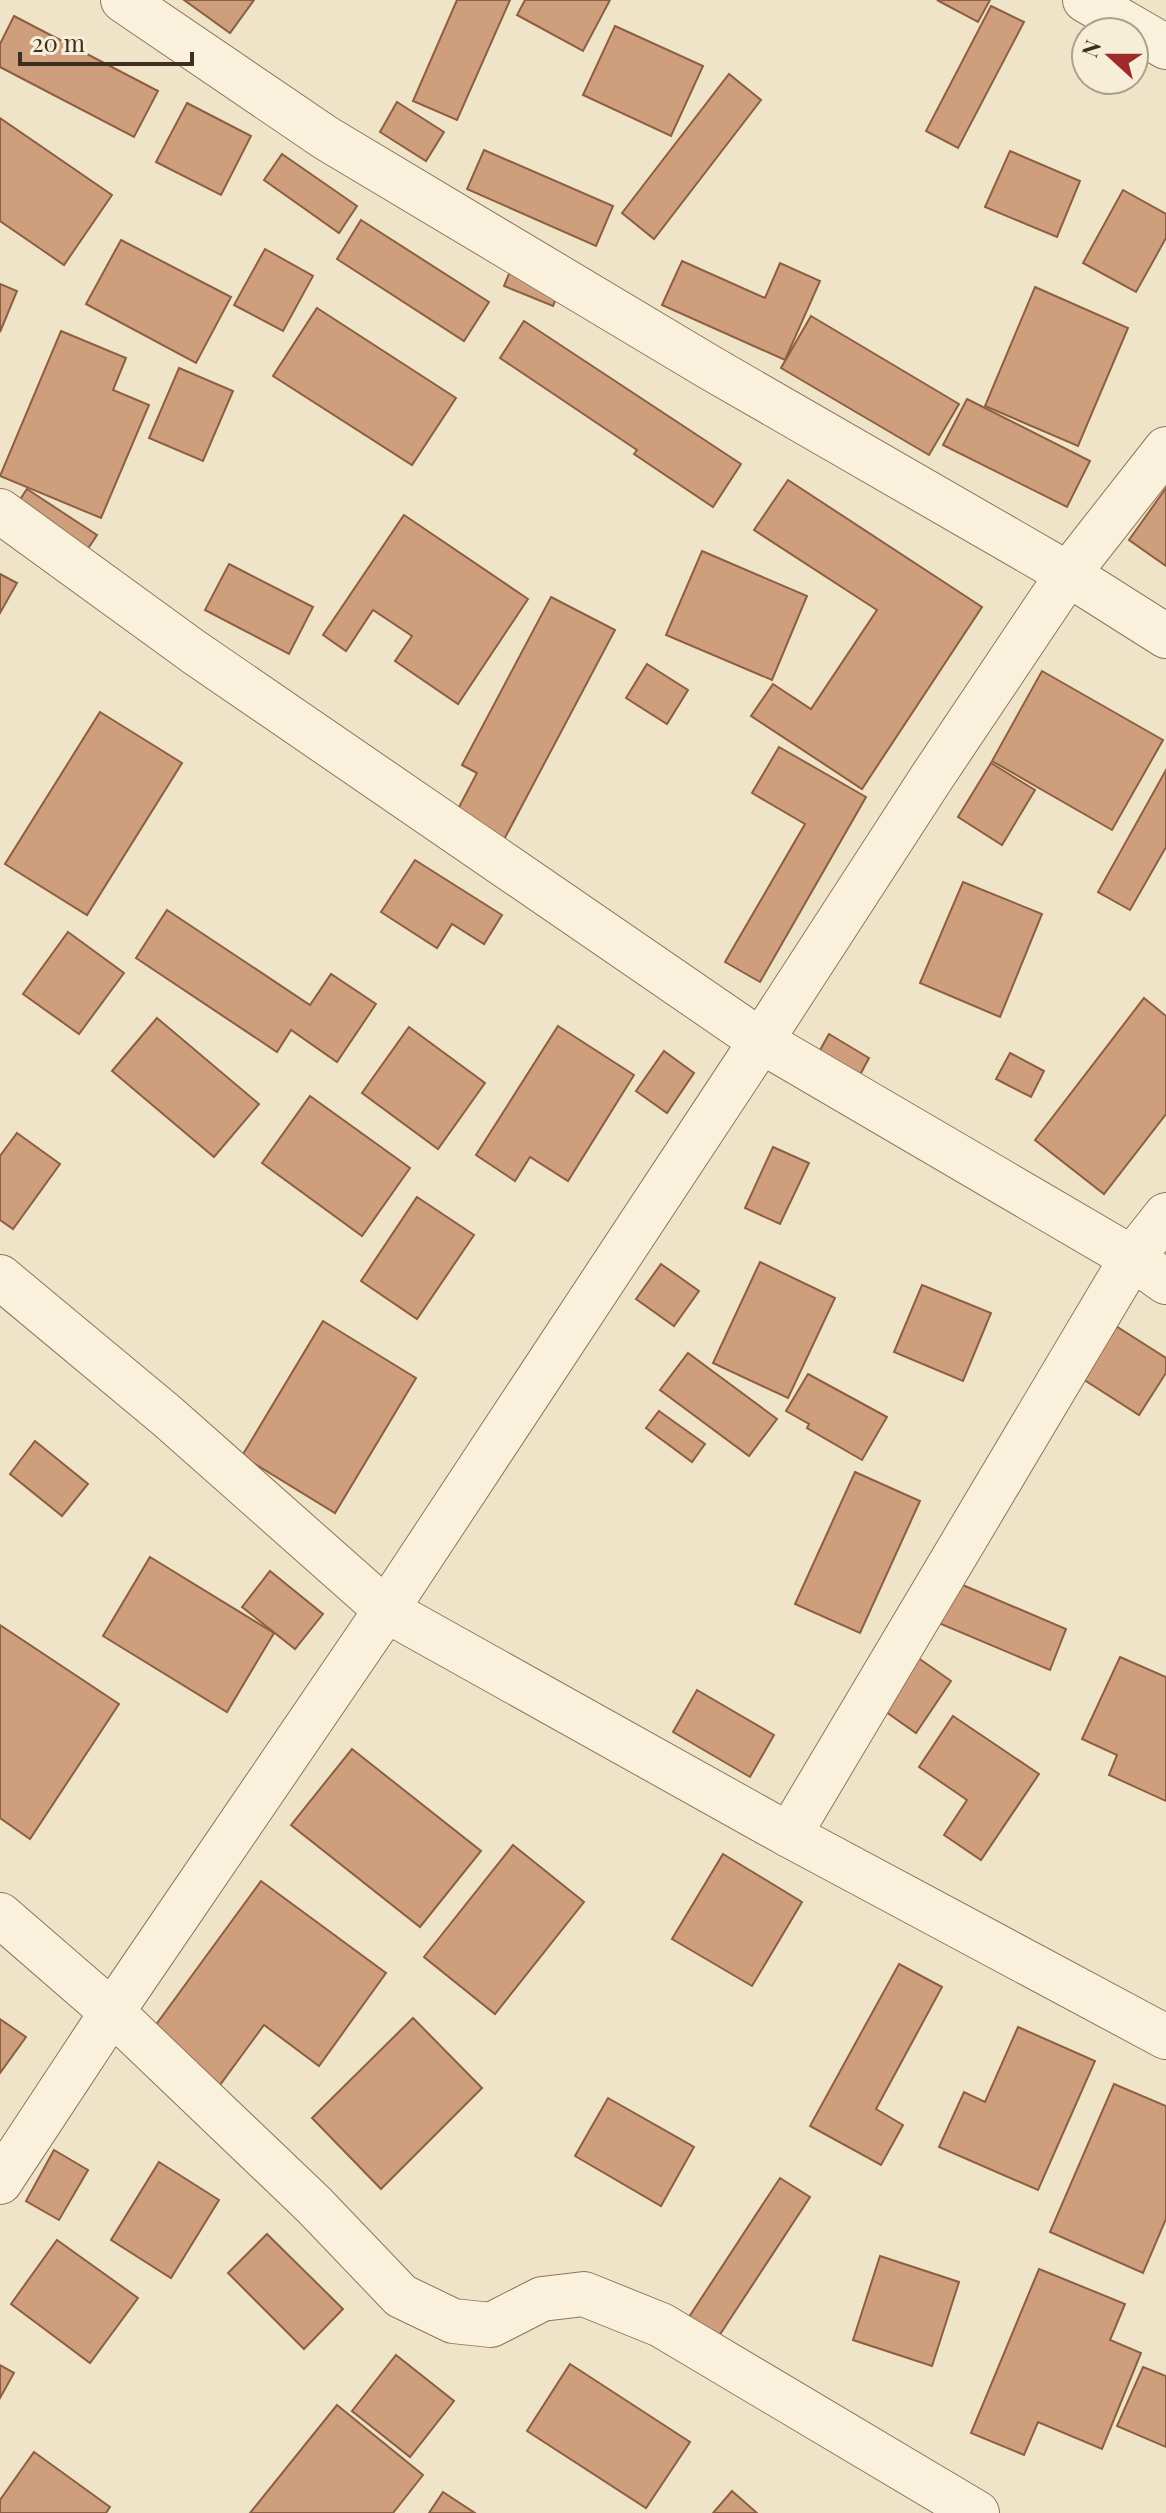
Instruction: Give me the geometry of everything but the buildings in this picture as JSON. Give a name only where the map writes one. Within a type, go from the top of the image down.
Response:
[{"type":"street","points":[[123,0],[326,138],[709,367],[1068,574],[1166,636]]},
{"type":"street","points":[[1085,0],[1166,47]]},
{"type":"street","points":[[0,2182],[386,1610],[1068,574],[1166,449]]},
{"type":"street","points":[[0,511],[194,652],[761,1041],[1149,1270]]},
{"type":"street","points":[[789,1835],[1149,1270],[1166,1215]]},
{"type":"street","points":[[0,1277],[167,1416],[386,1610],[789,1835],[1166,2037]]},
{"type":"street","points":[[0,1915],[112,2012],[314,2205],[401,2296],[453,2321],[491,2325],[542,2299],[584,2294],[661,2325],[977,2513]]}]
